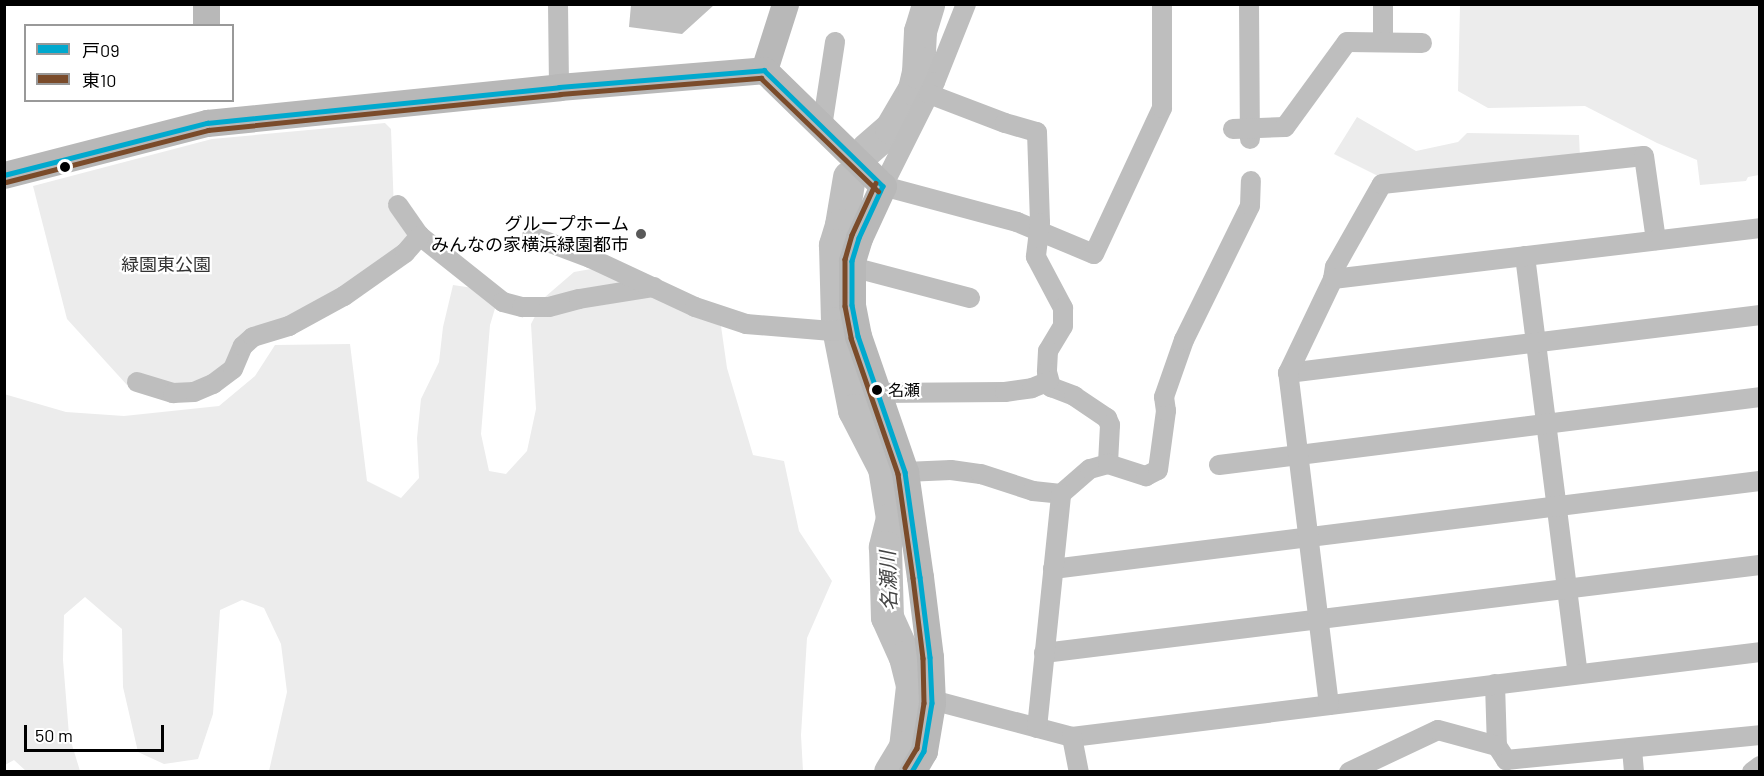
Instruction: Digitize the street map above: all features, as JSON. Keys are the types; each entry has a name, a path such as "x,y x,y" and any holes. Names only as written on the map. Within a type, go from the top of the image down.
{"street":[{"path":"206,4 206,24"},
{"path":"558,4 559,87"},
{"path":"764,70 785,4"},
{"path":"912,771 924,750 932,700 930,657 905,472 877,393 844,330 852,305 852,267 859,238 929,94 966,4"},
{"path":"4,175 207,112 764,70 883,186 1017,222 1094,254 1164,117 1162,108 1162,4"},
{"path":"1250,4 1244,132 1285,127 1347,42 1422,43"},
{"path":"1383,4 1383,42"},
{"path":"822,127 835,42"},
{"path":"929,94 1005,123 1037,132 1040,223 1036,256 1063,308 1063,326 1048,351 1049,381 1051,387 1074,396 1107,418 1110,425 1108,464"},
{"path":"1329,705 1288,373 1333,279 1335,267 1382,184 1644,156 1656,240"},
{"path":"1037,728 1061,494 1090,469 1108,464 1146,476 1162,470 1166,411 1164,397 1185,340 1250,206 1251,182"},
{"path":"398,205 420,236 503,302 522,307 549,307 654,287"},
{"path":"1333,279 1760,228"},
{"path":"137,382 173,393 194,392 213,384 233,369 243,345 253,337 289,326 344,296 405,253 420,236"},
{"path":"532,236 590,258 695,307 746,324 844,330"},
{"path":"1525,256 1578,674"},
{"path":"852,267 970,298"},
{"path":"1288,373 1760,315"},
{"path":"877,393 1005,392 1032,388 1049,381"},
{"path":"1219,465 1760,397"},
{"path":"905,472 951,470 981,474 1033,491 1061,494"},
{"path":"1053,569 1760,481"},
{"path":"1044,653 1760,565"},
{"path":"932,700 1072,737 1760,652"},
{"path":"1495,684 1497,746 1506,760 1760,735"},
{"path":"1348,771 1438,729 1497,746"},
{"path":"1072,737 1079,771"},
{"path":"1632,749 1634,771"},
{"path":"1752,771 1760,765"}],"green space":[{"path":"1460,5 1759,5 1759,175 1748,177 1746,181 1700,185 1697,160 1657,143 1585,106 1488,108 1458,91"},
{"path":"1357,117 1416,151 1458,142 1467,133 1579,135 1580,158 1382,178 1334,154"},
{"name":"緑園東公園","path":"385,123 391,129 394,211 409,235 408,243 193,389 137,382 127,385 67,319 33,186 212,139"},
{"path":"597,268 721,326 727,368 753,455 784,461 799,531 832,581 807,638 801,735 803,771 269,771 287,692 281,644 264,608 242,600 220,610 213,714 198,759 164,764 138,752 123,687 122,629 85,597 64,615 63,660 69,735 80,771 26,771 14,760 5,765 4,394 66,412 124,416 219,406 255,376 275,345 350,344 367,481 401,498 419,478 417,438 421,399 439,362 443,327 453,285 500,292 490,325 481,434 489,471 506,474 527,451 536,409 531,324 545,297 574,272"}],"shaded area":[{"path":"631,4 714,5 682,34 629,27"}],"waterway":[{"name":"名瀬川","path":"867,149 891,128 914,89 918,72 920,31 928,4"},
{"name":"名瀬川","path":"849,177 841,225 835,245 837,323 854,410 884,468 892,518 885,547 887,617 905,657 912,686 905,747 890,772"}],"transit line":[{"name":"戸09","path":"4,175 207,123 559,87 764,70 883,186"},
{"name":"東10","path":"6,182 208,130 560,94 761,78 878,191"},
{"name":"東10","path":"876,183 852,235 845,259 845,306 851,338 898,474 913,578 923,658 924,703 917,748 905,768"},
{"name":"戸09","path":"883,186 859,238 852,261 852,305 858,336 905,472 920,577 930,657 932,703 924,751 912,772"}],"place":[{"name":"グループホーム みんなの家横浜緑園都市","path":"641,234"},
{"name":"名瀬","path":"877,390"}]}
